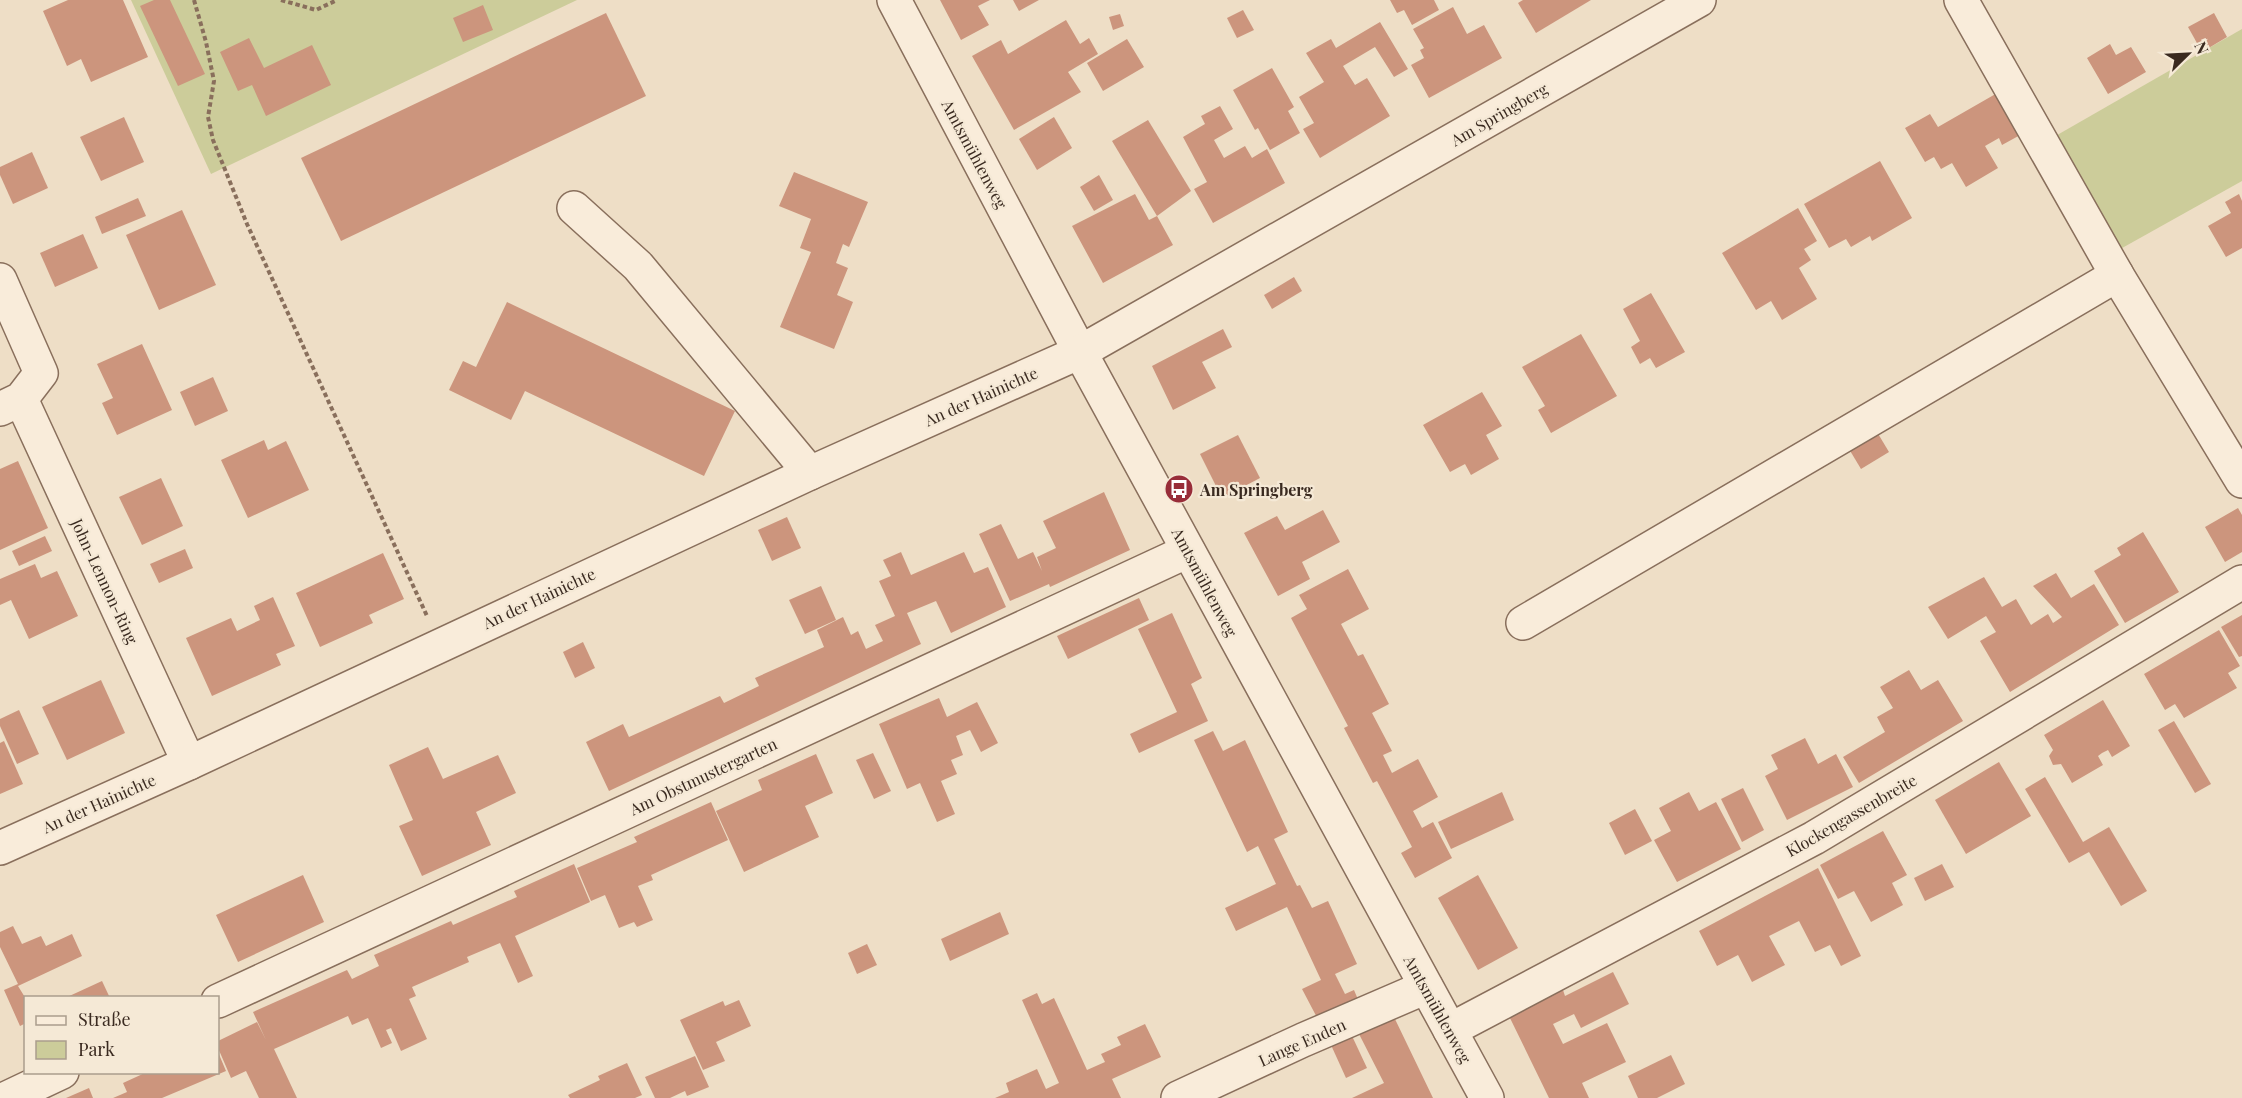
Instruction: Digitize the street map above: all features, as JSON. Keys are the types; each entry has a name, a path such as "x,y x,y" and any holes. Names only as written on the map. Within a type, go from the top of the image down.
{"street":[{"name":"Amtsmühlenweg","path":"894,0 1080,352 1487,1098"},
{"name":"Am Springberg","path":"1080,352 1699,0"},
{"path":"1961,0 2117,275 2242,481"},
{"path":"574,208 638,266 810,472"},
{"path":"1523,622 2117,275"},
{"name":"John-Lennon-Ring","path":"0,280 41,374 11,404 189,763"},
{"name":"An der Hainichte","path":"0,848 189,763 810,472 1080,352"},
{"name":"Am Obstmustergarten","path":"219,1000 1188,551"},
{"name":"Klockengassenbreite","path":"1450,1030 1814,838 2242,582"},
{"name":"Lange Enden","path":"1178,1098 1303,1040 1426,987"},
{"path":"7,1098 58,1074"}],"path":[{"path":"194,0 214,81 208,117 213,140 247,224 440,644"},
{"path":"281,0 316,10 338,0"}],"green space":[{"path":"131,0 577,0 211,174"},
{"path":"2242,29 2242,181 2115,252 2052,138"}],"building":[{"path":"68,0 123,0 148,57 91,82 81,59 67,66 43,11"},
{"path":"154,0 170,0 205,74 178,86 140,6"},
{"path":"940,0 990,0 978,6 989,25 961,40"},
{"path":"1013,0 1039,0 1019,11"},
{"path":"1390,0 1434,0 1439,10 1412,25 1404,10 1397,13"},
{"path":"1523,0 1591,0 1536,33 1518,3"},
{"path":"483,5 493,30 463,42 453,18"},
{"path":"1453,7 1467,34 1484,25 1502,58 1429,98 1411,65 1424,58 1420,50 1424,48 1413,29"},
{"path":"1243,10 1254,30 1237,38 1227,18"},
{"path":"606,13 646,96 341,241 301,158"},
{"path":"2214,13 2227,37 2202,52 2188,27"},
{"path":"1120,14 1124,26 1113,30 1109,17"},
{"path":"1066,20 1080,44 1089,38 1098,54 1068,72 1081,92 1014,130 972,56 1001,40 1008,54"},
{"path":"1380,22 1408,69 1394,77 1375,47 1343,66 1355,85 1367,78 1390,116 1320,158 1303,129 1314,123 1299,97 1324,82 1306,53 1331,39 1336,48"},
{"path":"249,38 264,68 312,45 331,85 266,116 252,85 238,91 220,52"},
{"path":"1127,39 1144,67 1103,91 1087,63"},
{"path":"2110,44 2116,55 2131,47 2146,72 2108,94 2087,58"},
{"path":"1272,68 1294,107 1288,111 1300,133 1270,150 1258,128 1255,130 1233,90"},
{"path":"1999,92 2022,134 2002,145 1999,138 1985,146 1998,168 1966,187 1952,163 1941,169 1934,157 1925,162 1905,128 1930,114 1938,127"},
{"path":"1220,106 1233,129 1214,140 1224,158 1245,146 1252,158 1267,149 1285,183 1213,223 1194,189 1207,182 1183,137 1205,124 1201,116"},
{"path":"124,117 144,162 101,181 80,137"},
{"path":"1054,117 1072,148 1037,170 1019,139"},
{"path":"1148,120 1191,191 1157,216 1112,141"},
{"path":"32,152 48,188 13,204 0,175 0,167"},
{"path":"1880,161 1912,218 1872,241 1870,236 1851,247 1846,239 1829,248 1804,204"},
{"path":"794,172 868,202 849,247 843,244 836,263 848,268 837,295 853,302 834,349 780,327 811,252 800,248 811,219 779,206"},
{"path":"1099,175 1113,200 1094,211 1080,187"},
{"path":"1135,194 1149,220 1157,216 1173,245 1103,283 1072,226"},
{"path":"2239,194 2242,201 2242,248 2226,257 2208,226 2231,213 2225,202"},
{"path":"138,198 146,216 102,234 95,217"},
{"path":"1798,208 1817,241 1804,249 1811,260 1799,268 1817,299 1782,320 1771,301 1756,310 1722,253"},
{"path":"182,210 216,285 159,310 126,235"},
{"path":"83,234 98,268 55,287 40,253"},
{"path":"1294,277 1302,291 1272,309 1264,295"},
{"path":"1651,293 1685,352 1656,368 1650,358 1640,364 1631,347 1640,341 1623,309"},
{"path":"507,302 735,411 704,476 525,391 511,420 449,390 463,361 476,367"},
{"path":"1223,329 1232,347 1202,362 1216,388 1173,410 1152,366"},
{"path":"1581,334 1617,396 1551,433 1538,410 1545,406 1522,367"},
{"path":"142,344 172,410 117,435 102,403 113,398 97,364"},
{"path":"213,377 228,411 195,426 180,392"},
{"path":"1482,392 1502,426 1486,435 1499,459 1471,475 1465,464 1450,472 1423,425"},
{"path":"1877,432 1889,452 1861,469 1849,449"},
{"path":"1238,435 1260,478 1222,498 1200,454"},
{"path":"264,440 268,450 286,441 309,490 248,518 221,460"},
{"path":"18,461 48,528 0,550 0,469"},
{"path":"161,478 183,526 142,545 119,497"},
{"path":"1104,492 1130,550 1050,587 1049,584 1010,601 979,534 1001,524 1018,559 1033,552 1042,571 1037,557 1056,548 1043,521"},
{"path":"2238,508 2242,515 2242,552 2225,562 2205,527"},
{"path":"1323,510 1340,542 1302,562 1310,579 1278,596 1244,533 1277,516 1285,530"},
{"path":"787,517 801,548 772,561 758,530"},
{"path":"2143,532 2179,592 2125,623 2094,571 2121,555 2117,548"},
{"path":"45,536 52,551 19,566 12,551"},
{"path":"185,549 193,568 159,583 150,564"},
{"path":"901,552 911,575 964,552 974,573 988,567 1006,607 951,633 936,601 907,613 921,644 609,791 586,742 623,724 629,737 720,696 724,703 759,686 755,678 824,647 817,630 843,617 851,635 858,631 866,649 883,641 875,625 895,616 879,581 891,576 883,560"},
{"path":"383,553 404,599 369,615 373,623 320,647 296,593"},
{"path":"35,564 41,578 57,571 78,616 29,639 11,600 0,605 0,579"},
{"path":"1348,569 1369,609 1341,624 1358,656 1363,654 1389,704 1372,713 1392,751 1383,755 1392,773 1418,759 1438,797 1413,811 1422,828 1433,822 1452,858 1415,878 1401,853 1412,847 1377,781 1373,783 1344,728 1348,726 1291,618 1307,609 1299,595"},
{"path":"2056,573 2071,598 2094,584 2119,625 2010,692 1980,641 1996,632 1986,616 1948,639 1928,607 1984,577 2002,607 2016,599 2031,625 2048,614 2053,623 2062,617 2033,586"},
{"path":"821,586 836,620 805,634 789,600"},
{"path":"273,597 295,646 276,654 281,665 212,696 186,638 231,618 237,631 260,620 254,606"},
{"path":"1139,598 1149,620 1068,659 1057,636"},
{"path":"1172,613 1202,678 1191,684 1208,721 1139,753 1130,734 1177,712 1138,629"},
{"path":"2242,615 2242,656 2239,657 2221,627"},
{"path":"2219,630 2240,666 2228,673 2237,688 2184,718 2175,704 2165,710 2144,674"},
{"path":"583,642 595,668 575,678 563,652"},
{"path":"1909,670 1921,690 1938,680 1963,721 1859,783 1843,757 1885,732 1877,717 1893,708 1880,687"},
{"path":"101,680 125,733 67,760 42,707"},
{"path":"939,698 947,717 977,702 998,743 981,752 970,730 956,736 963,755 951,760 957,774 941,781 955,814 937,822 920,783 907,789 879,724"},
{"path":"2103,700 2130,746 2112,757 2108,750 2102,753 2098,756 2103,765 2072,783 2061,764 2053,765 2049,756 2053,750 2044,735"},
{"path":"19,710 39,754 17,764 0,726 0,719"},
{"path":"2174,721 2211,784 2195,793 2158,730"},
{"path":"1213,731 1223,751 1245,740 1288,832 1274,839 1297,886 1300,885 1312,908 1328,901 1357,964 1335,974 1345,994 1354,990 1362,1009 1322,1027 1302,989 1321,980 1287,907 1236,931 1225,908 1276,884 1258,846 1247,852 1194,740"},
{"path":"1805,738 1818,764 1836,754 1853,787 1787,820 1765,776 1778,769 1771,755"},
{"path":"4,741 23,784 0,794 0,743"},
{"path":"428,747 443,779 498,755 516,793 476,812 491,845 422,876 399,826 413,820 389,765"},
{"path":"873,753 891,791 874,799 856,760"},
{"path":"816,754 833,793 805,806 819,837 744,872 716,811 762,790 758,780"},
{"path":"1999,762 2031,816 1966,854 1935,800"},
{"path":"2045,777 2083,842 2109,827 2147,891 2121,906 2089,852 2069,863 2025,789"},
{"path":"1743,788 1764,830 1742,842 1721,799"},
{"path":"1502,792 1514,820 1451,849 1438,822"},
{"path":"1689,792 1699,811 1716,802 1741,849 1677,882 1654,840 1671,831 1659,808"},
{"path":"711,802 728,840 651,875 653,880 638,886 653,920 637,927 634,922 619,928 605,895 591,901 577,868 637,842 634,837"},
{"path":"1635,809 1652,841 1625,855 1609,823"},
{"path":"1883,831 1907,875 1892,883 1903,905 1871,922 1854,891 1838,899 1820,865"},
{"path":"574,864 590,902 515,936 533,976 518,983 500,943 467,957 469,962 412,987 416,996 409,999 427,1039 401,1051 391,1028 386,1030 392,1043 381,1048 368,1018 352,1025 348,1016 274,1049 297,1098 259,1098 246,1071 231,1078 219,1050 219,1041 257,1022 266,1040 253,1012 347,970 352,979 379,966 374,955 451,921 453,925 517,897 514,891"},
{"path":"1942,864 1954,887 1925,901 1914,878"},
{"path":"1818,868 1861,956 1841,966 1830,945 1815,952 1799,921 1769,936 1785,965 1752,982 1738,955 1717,966 1699,931"},
{"path":"303,875 324,922 238,962 216,915"},
{"path":"1478,875 1518,948 1478,970 1438,898"},
{"path":"1000,912 1009,934 950,961 941,939"},
{"path":"13,926 22,944 41,936 46,946 72,934 82,956 18,986 24,996 24,1024 20,1026 4,990 18,984 0,947 0,932"},
{"path":"867,944 877,965 857,974 848,953"},
{"path":"1613,972 1629,1004 1581,1028 1574,1014 1553,1024 1563,1044 1607,1023 1626,1062 1582,1083 1589,1098 1549,1098 1509,1016 1563,990 1565,996"},
{"path":"102,981 109,996 69,996"},
{"path":"1037,993 1042,1004 1054,998 1087,1070 1105,1062 1101,1054 1121,1045 1117,1037 1145,1024 1161,1057 1112,1079 1121,1098 995,1098 1009,1092 1006,1083 1037,1069 1046,1089 1059,1083 1022,1000"},
{"path":"739,1000 751,1026 716,1042 725,1061 703,1070 680,1020 723,1001 725,1006"},
{"path":"1394,1017 1433,1098 1352,1098 1384,1083 1359,1034"},
{"path":"1352,1036 1367,1068 1346,1078 1331,1045"},
{"path":"219,1054 226,1071 219,1074"},
{"path":"1671,1055 1685,1084 1657,1098 1638,1098 1628,1076"},
{"path":"695,1056 709,1087 687,1096 685,1091 670,1098 655,1098 645,1077"},
{"path":"627,1063 642,1095 635,1098 570,1098 568,1095 600,1080 598,1076"},
{"path":"143,1074 219,1074 162,1098 113,1098 127,1092 123,1083"},
{"path":"89,1088 93,1098 66,1098"}],"place":[{"name":"Am Springberg","path":"1179,489"}]}
